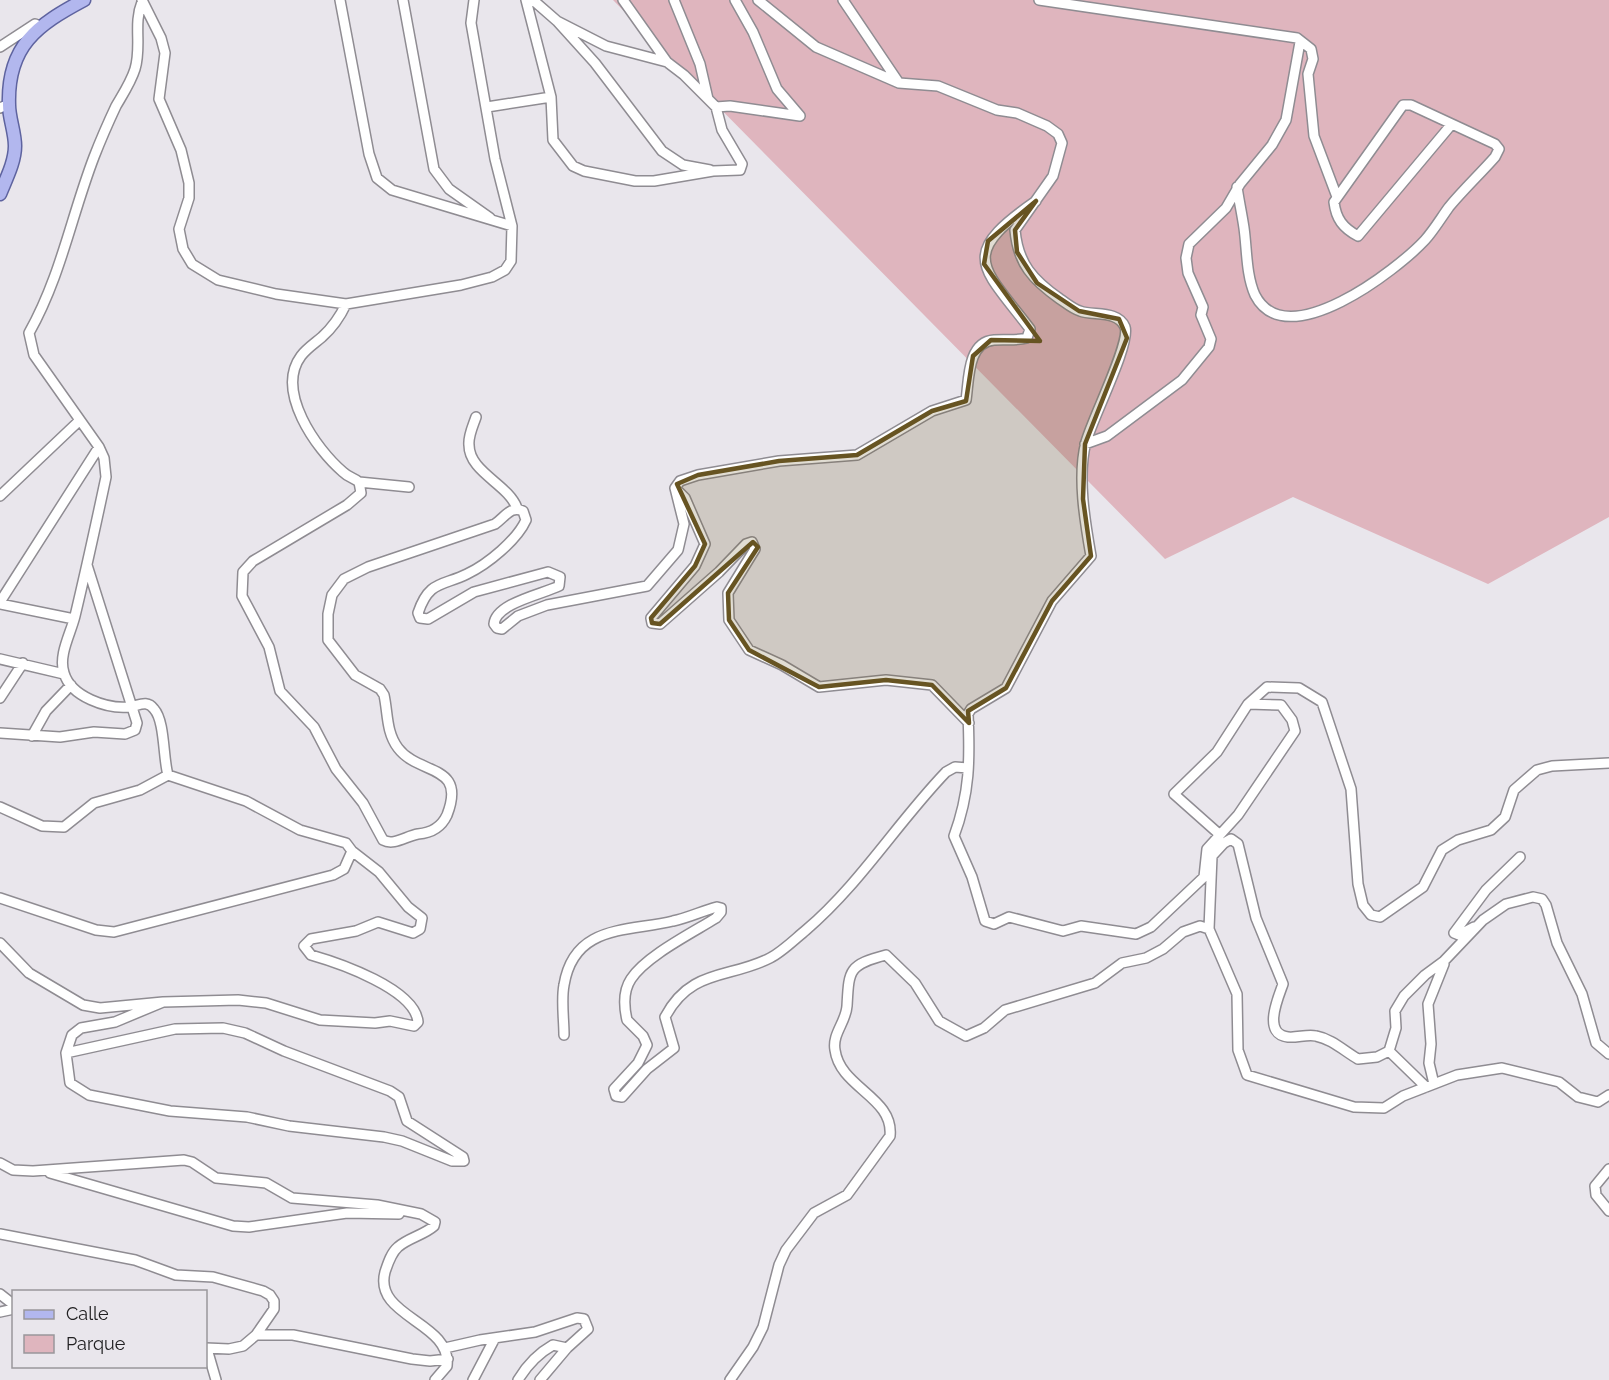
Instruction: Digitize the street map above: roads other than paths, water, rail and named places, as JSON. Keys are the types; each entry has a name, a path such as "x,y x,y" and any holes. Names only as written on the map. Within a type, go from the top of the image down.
{"main road":[{"path":"0,194 14,158 15,145 2,106 14,60 40,26 84,0"}],"street":[{"path":"340,0 369,154 377,178 392,190 512,226"},
{"path":"403,0 434,169 449,189 495,221"},
{"path":"142,1 161,38 165,53 159,99 181,150 189,183 189,198 179,230 183,249 192,264 218,280 276,294 346,304 461,285 492,277 505,270 511,261 512,226 495,159 471,23 474,0"},
{"path":"526,0 551,97 553,140 573,166 584,171 635,181 654,181 713,171"},
{"path":"533,0 557,21 595,63 662,151 683,165 713,171 735,172 740,170 742,164 722,130 716,107 684,75 667,62 623,0"},
{"path":"674,0 700,64 708,99"},
{"path":"716,107 730,106 800,116 777,89 758,41 735,0"},
{"path":"758,0 816,47 899,83 938,86 997,110 1017,113 1047,126 1058,134 1062,143 1053,176 1015,230 1017,252 1037,283 1079,311 1105,314 1119,319 1125,326 1127,338 1124,348 1102,396 1085,444 1083,499 1090,556 1052,601 1006,688 971,709 966,803 954,836 972,877 985,921 989,924 1009,917 1063,930 1082,926 1136,934 1150,927 1208,877 1212,856 1231,839 1238,844 1256,918 1283,984 1272,1011 1277,1030 1285,1037 1315,1035 1333,1042 1358,1059 1377,1057 1389,1051 1396,1028 1395,1011 1404,996 1425,975 1444,961 1483,921"},
{"path":"843,0 899,83"},
{"path":"1039,0 1150,18 1286,35 1300,42 1311,50 1313,59 1308,74 1314,136 1337,197"},
{"path":"142,1 136,15 139,49 135,71 106,127 73,219 60,268 46,303 29,333 34,355 99,447 104,458 106,477 74,619 62,658 64,674 71,685 95,702 130,707 138,703 154,708 159,719 168,775"},
{"path":"557,21 606,46 667,62"},
{"path":"0,47 35,24 40,26"},
{"path":"1085,444 1107,436 1182,380 1209,347 1211,339 1202,322 1203,307 1188,273 1186,258 1189,244 1226,208 1237,187 1272,145 1286,120 1300,42"},
{"path":"487,107 551,97"},
{"path":"1237,187 1251,280 1256,296 1266,309 1281,315 1298,317 1318,312 1341,303 1395,266 1424,241 1450,206 1496,157 1499,149 1495,144 1411,105 1403,105 1334,201 1335,212 1344,228 1358,236 1450,125"},
{"path":"359,482 361,493 357,499 253,561 243,572 242,596 269,647 280,691 314,727 336,769 363,803 379,835 387,842 425,834 438,828 448,811 453,792 444,775 400,751 392,740 384,695 355,675 328,640 328,614 332,595 344,579 368,567 495,524 510,510 517,508 524,511 526,520 521,531 480,566 466,575 443,581 432,590 421,605 418,613 420,618 428,619 474,592 549,572 560,577 559,586 517,602 498,615 494,624 497,628 502,629 518,616 547,605 647,586 678,550 684,524 675,488 680,481 698,475 779,460 857,455 932,411 966,400 973,356 981,346 991,340 1017,340 1028,338 1030,334 1030,329 994,284 984,264 988,241 1005,222 1036,201"},
{"path":"346,304 339,319 302,354 295,366 293,387 298,414 326,454 346,475 359,482 409,487"},
{"path":"476,417 469,440 471,455 488,476 510,493 517,508"},
{"path":"0,496 79,421"},
{"path":"74,619 0,603 99,447"},
{"path":"675,488 685,498 705,544 695,566 651,618 652,623 660,624 746,544 752,542 755,549 728,593 729,620 749,650 782,665 819,687 886,680 932,685 969,723"},
{"path":"0,733 60,737 94,732 125,734 135,730 137,723 130,707 114,647 87,564"},
{"path":"0,659 64,674"},
{"path":"0,698 22,663"},
{"path":"32,736 46,711 71,685"},
{"path":"1219,834 1174,794 1217,752 1248,704 1268,687 1299,688 1322,702 1351,789 1358,884 1364,905 1371,915 1380,917 1423,887 1442,850 1458,840 1491,830 1505,817 1514,790 1537,770 1552,766 1609,763"},
{"path":"1248,704 1281,705 1292,720 1295,731 1238,814 1208,849 1209,929 1237,993 1238,1050 1247,1075 1354,1107 1384,1108 1458,1075 1502,1068 1559,1082 1578,1097 1598,1102 1609,1095"},
{"path":"564,1035 564,985 572,963 586,943 618,929 673,921 717,907 721,908 716,918 651,960 631,979 625,995 627,1020 644,1036 646,1045 638,1063 614,1089 616,1096 622,1097 647,1069 674,1048 665,1017 689,988 709,977 769,958 800,935 835,905 946,772 955,767 968,768"},
{"path":"0,807 42,826 64,827 94,803 140,790 168,775 246,801 300,830 346,843 352,851 379,872 408,907 422,918 420,929 413,933 378,922 356,931 311,939 304,946 312,955 387,985 413,1010 418,1022 414,1026 390,1021 375,1023 320,1020 266,1003 238,1000 163,1002 99,1008 83,1005 29,973 0,943"},
{"path":"0,898 96,930 114,932 333,875 344,869 352,851"},
{"path":"1520,857 1486,890 1454,933 1459,935 1506,904 1533,897 1542,899 1546,905 1557,943 1582,994 1596,1043 1609,1054"},
{"path":"730,1380 753,1347 763,1327 779,1264 786,1250 814,1213 847,1195 890,1136 891,1125 887,1114 854,1084 835,1052 838,1029 846,1010 847,982 857,966 886,955 915,983 939,1021 966,1036 984,1028 1005,1010 1095,983 1122,963 1146,958 1163,950 1183,932 1200,926 1209,929"},
{"path":"1430,1086 1431,1044 1428,1004 1444,961"},
{"path":"66,1053 175,1029 223,1028 245,1033 284,1051 390,1091 399,1097 407,1121 463,1157 464,1161 452,1161 384,1137 289,1126 247,1117 170,1111 131,1101 97,1097 70,1083 66,1053 72,1035 81,1028 115,1022 163,1002"},
{"path":"1389,1051 1430,1086"},
{"path":"33,1171 184,1160 192,1162 216,1178 266,1183 292,1198 377,1205 421,1214 432,1219 434,1226 397,1248 387,1267 385,1288 399,1309 433,1334 445,1348 448,1359 443,1374 435,1380"},
{"path":"0,1163 13,1170 66,1176 99,1189 233,1226 249,1227 347,1213 421,1214"},
{"path":"1609,1169 1600,1176 1595,1186 1596,1195 1609,1211"},
{"path":"0,1234 135,1260 176,1275 213,1277 263,1291 274,1301 274,1309 256,1335 243,1346 229,1350 207,1349"},
{"path":"0,1294 12,1305"},
{"path":"445,1348 535,1332 577,1318 584,1319 588,1329 567,1348 540,1380"},
{"path":"256,1335 293,1335 412,1359 430,1361 448,1359"},
{"path":"473,1380 495,1338"},
{"path":"518,1380 529,1362 545,1349 553,1345 567,1348"},
{"path":"207,1352 216,1380"}]}
